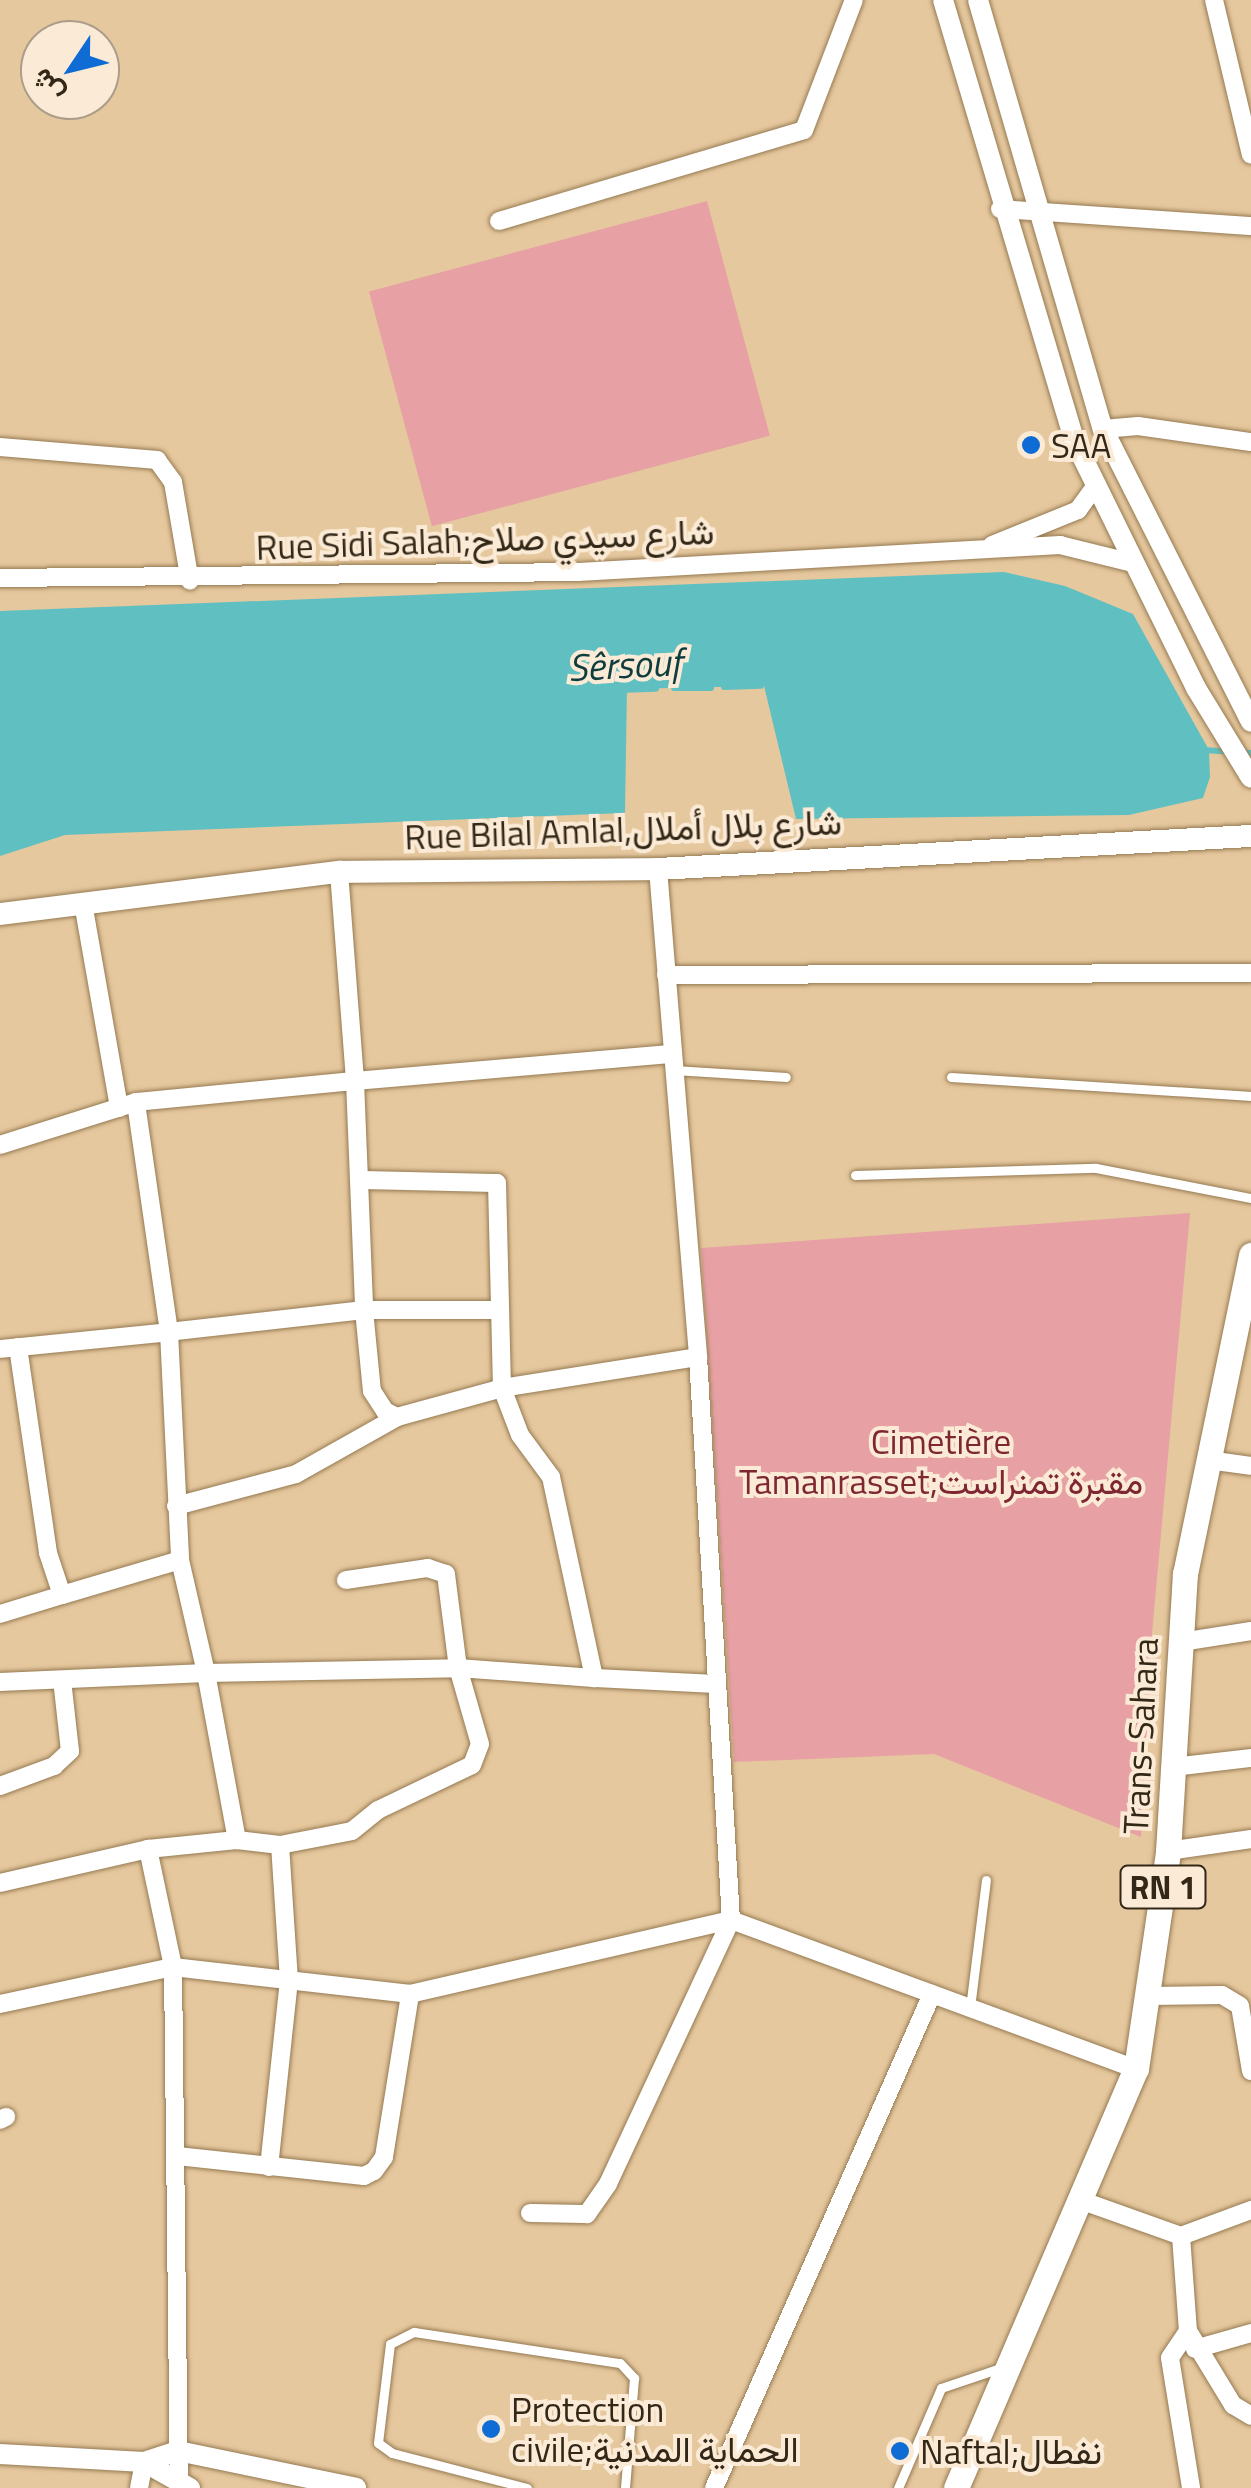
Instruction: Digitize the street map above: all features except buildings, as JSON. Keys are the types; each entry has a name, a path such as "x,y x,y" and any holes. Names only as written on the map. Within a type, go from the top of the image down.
{"main road":[{"name":"Rue Bilal Amlal,شارع بلال أملال","path":"0,914 339,872 658,869 1251,836"},
{"name":"Trans-Sahara","path":"956,2488 1136,2069 1168,1850 1185,1574 1251,1255"}],"street":[{"path":"499,221 804,130 854,0"},
{"path":"943,0 1000,209 1062,409 1133,564 1204,703 1251,778"},
{"path":"978,0 1104,429 1251,722"},
{"path":"1214,0 1251,155"},
{"path":"1000,209 1251,226"},
{"path":"1104,429 1138,426 1251,442"},
{"path":"0,447 157,460 173,482 190,581"},
{"name":"Rue Sidi Salah;شارع سيدي صلاح","path":"972,552 1078,510 1096,485"},
{"name":"Rue Sidi Salah;شارع سيدي صلاح","path":"0,578 190,581 578,572 1060,545 1133,564"},
{"path":"530,2213 587,2214 608,2184 731,1920 698,1357 658,869"},
{"path":"339,872 372,1391 397,1417"},
{"path":"83,904 128,1105 168,1332 180,1560 237,1840"},
{"path":"666,974 1251,974"},
{"path":"0,1146 128,1105 354,1081 674,1062"},
{"path":"361,1180 498,1183 502,1388 520,1435 551,1477 594,1678"},
{"path":"62,1595 48,1553 9,1348 364,1310 500,1310"},
{"path":"176,1506 296,1474 397,1417 502,1388 698,1357"},
{"path":"1208,1460 1251,1466"},
{"path":"0,1614 180,1560"},
{"path":"0,1884 148,1849 237,1840 280,1845 352,1831 378,1810 472,1765 480,1744 458,1668 451,1590 440,1569 346,1580"},
{"path":"1181,1642 1251,1631"},
{"path":"0,1682 458,1668 717,1684"},
{"path":"0,1786 54,1766 70,1751 62,1680"},
{"path":"1173,1767 1251,1758"},
{"path":"1168,1850 1251,1839"},
{"path":"269,2167 289,1980 280,1845"},
{"path":"148,1849 172,1967 178,2451 185,2487"},
{"path":"0,2004 172,1967 410,1994 731,1920 1136,2069"},
{"path":"177,2156 364,2176 374,2171 384,2158 410,1994"},
{"path":"714,2488 932,1994"},
{"path":"1148,1996 1222,1995 1245,2005 1251,2072"},
{"path":"1080,2200 1181,2236 1251,2210"},
{"path":"1181,2236 1191,2340 1233,2405 1251,2416"},
{"path":"1191,2488 1170,2358 1191,2340 1251,2333"},
{"path":"0,2454 144,2462 178,2451 356,2488"},
{"path":"144,2462 185,2487"},
{"path":"139,2488 144,2462"}],"lane":[{"path":"674,1062 786,1077"},
{"path":"951,1076 1251,1096"},
{"path":"855,1175 1096,1168 1251,1198"},
{"path":"970,2008 986,1880"},
{"path":"528,2488 392,2453 378,2443 390,2344 414,2332 620,2363 634,2378 625,2488"},
{"path":"898,2488 940,2388 1010,2364"}],"green space":[{"path":"707,201 770,436 432,526 369,292"},
{"name":"Cimetière Tamanrasset;مقبرة تمنراست","path":"1190,1213 1152,1634 1141,1837 934,1754 734,1762 701,1248"}],"water":[{"path":"1004,572 1065,586 1133,614 1209,750 1210,777 1203,798 1129,815 796,819 764,686 627,689 625,813 65,835 0,856 0,611"}],"waterway":[{"name":"Sêrsouf","path":"724,687 761,686"},
{"name":"Sêrsouf","path":"674,688 711,688"},
{"name":"Sêrsouf","path":"619,690 656,689"},
{"name":"Sêrsouf","path":"1204,750 1251,753"}],"place":[{"name":"SAA","path":"1031,445"},
{"name":"Protection civile;الحماية المدنية","path":"491,2429"},
{"name":"Naftal;نفطال","path":"900,2451"}]}
